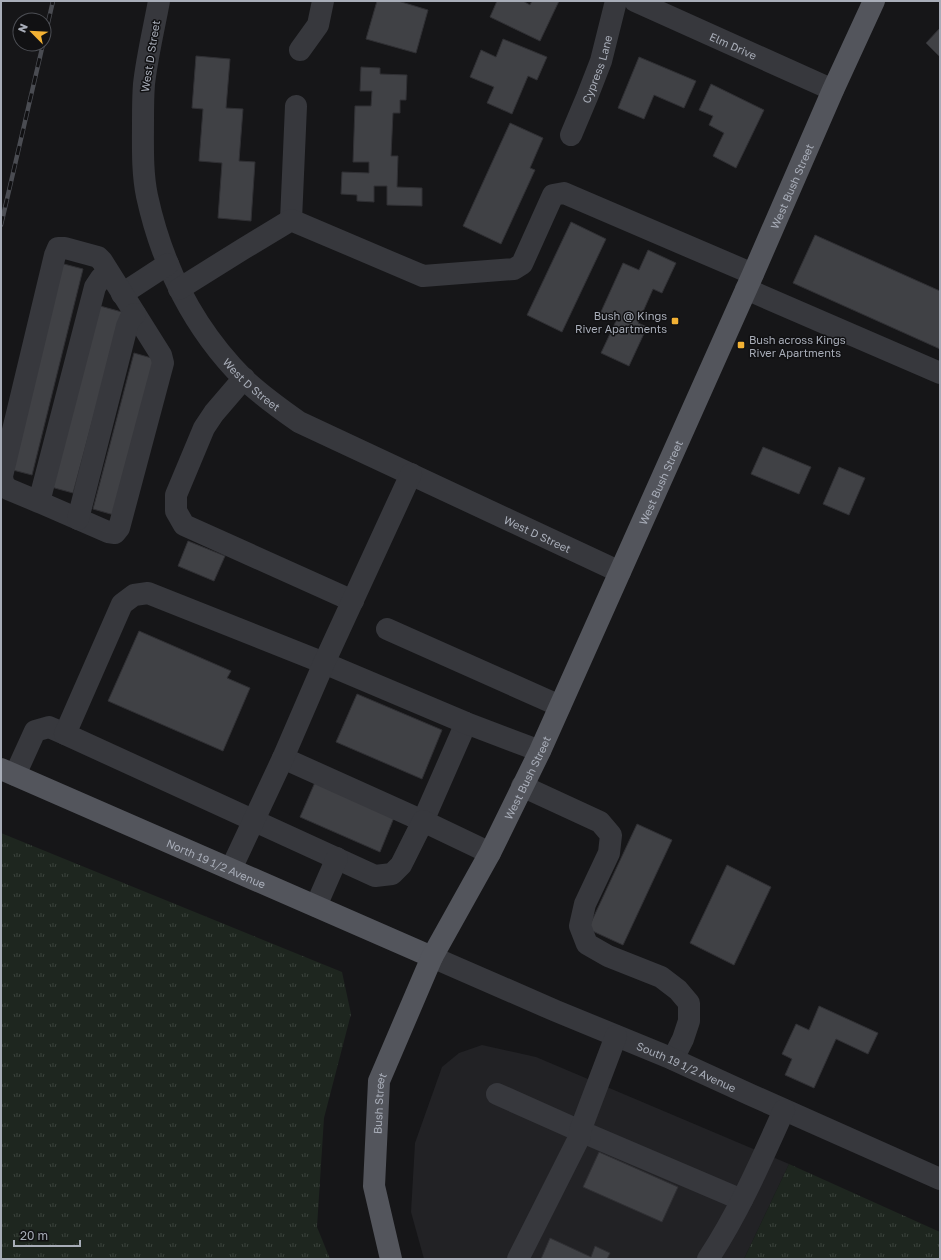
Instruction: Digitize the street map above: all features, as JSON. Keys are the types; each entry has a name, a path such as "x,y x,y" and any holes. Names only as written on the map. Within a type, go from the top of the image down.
{"main road":[{"name":"West Bush Street","path":"432,957 490,853 540,751 750,281 833,90 874,1"},
{"name":"North 19 1/2 Avenue","path":"8,772 432,957"},
{"name":"Bush Street","path":"391,1259 374,1186 379,1081 432,957"}],"street":[{"name":"West D Street","path":"160,1 144,85 142,156 147,196 160,243 179,289 194,317 218,350 244,378 268,400 299,422 620,572"},
{"path":"300,50 318,25 323,1"},
{"name":"Cypress Lane","path":"571,135 601,60 616,1"},
{"name":"Elm Drive","path":"635,1 833,90"},
{"path":"291,220 296,106"},
{"path":"291,220 423,276 514,270 522,264 553,195 564,193 940,373"},
{"path":"179,289 243,248 291,220"},
{"path":"58,248 65,248 92,254 98,257 122,294 161,355 163,363 119,528 115,533 108,532 8,489 3,484 2,476 55,255 58,248"},
{"path":"122,294 168,264"},
{"path":"39,502 95,287 101,278 109,273"},
{"path":"78,519 127,326 130,319 135,314"},
{"path":"244,378 214,413 204,428 176,495 176,511 184,525 353,601"},
{"path":"231,869 283,758 324,663 411,474"},
{"path":"65,734 122,604 134,595 148,593 324,663 466,723 540,751"},
{"path":"387,629 560,706"},
{"path":"8,772 35,730 49,727 375,876 392,874 401,865 424,821 466,723"},
{"path":"283,758 424,821 490,853"},
{"path":"522,786 600,822 611,835 609,853 585,904 580,926 587,944 608,956 661,977 678,990 689,1003 689,1021 683,1039 673,1059"},
{"path":"316,906 337,858"},
{"name":"South 19 1/2 Avenue","path":"432,957 556,1011 673,1059 940,1179"},
{"path":"518,1259 580,1136 580,1131 616,1036"},
{"path":"497,1094 742,1200"},
{"path":"708,1259 724,1235 742,1200 784,1110"}],"shaded area":[{"path":"482,1045 536,1057 789,1164 744,1259 424,1259 411,1212 415,1143 442,1067 459,1053"}],"green space":[{"path":"1,833 342,972 351,1014 324,1118 317,1227 330,1259 1,1259"},
{"path":"789,1164 940,1232 940,1259 744,1259"}],"building":[{"path":"377,1 398,1 428,10 416,53 366,39"},
{"path":"497,1 523,1 530,5 532,1 559,1 540,41 490,17"},
{"path":"940,28 940,57 926,43"},
{"path":"503,39 547,57 537,80 528,76 512,114 487,103 494,87 470,77 481,50 496,57"},
{"path":"196,56 230,59 226,108 243,109 239,161 255,162 251,221 218,218 222,163 199,161 203,109 192,108"},
{"path":"639,57 696,81 684,108 654,95 644,119 618,108"},
{"path":"361,67 380,68 380,74 407,75 406,100 400,100 400,113 393,113 391,156 398,156 397,187 422,188 422,206 387,205 387,186 374,186 374,202 357,201 357,195 341,194 342,172 369,173 369,162 353,162 355,106 371,106 372,91 360,91"},
{"path":"711,84 764,110 736,168 713,156 724,133 709,125 713,116 699,110"},
{"path":"510,123 543,138 530,168 535,170 501,244 463,226"},
{"path":"571,222 606,239 562,332 527,315"},
{"path":"815,235 940,291 940,349 793,283"},
{"path":"648,250 676,263 662,293 653,289 638,323 647,327 629,366 601,353 616,321 600,314 623,263 639,270"},
{"path":"60,263 83,269 32,475 9,469"},
{"path":"100,306 122,312 73,493 51,487"},
{"path":"134,353 155,359 114,515 93,509"},
{"path":"763,447 811,467 799,494 751,474"},
{"path":"839,467 865,478 849,515 823,504"},
{"path":"188,541 225,556 214,581 178,566"},
{"path":"139,631 231,671 227,678 250,688 223,751 108,701"},
{"path":"357,694 442,730 422,779 336,742"},
{"path":"316,780 395,815 380,852 300,817"},
{"path":"637,824 672,840 623,945 588,929"},
{"path":"727,865 771,887 734,965 690,943"},
{"path":"819,1006 878,1033 868,1054 836,1039 814,1088 785,1075 792,1059 782,1054 796,1024 809,1030"},
{"path":"599,1152 678,1187 662,1222 583,1187"},
{"path":"550,1238 591,1257 595,1246 610,1253 607,1259 541,1259"}],"railway":[{"path":"50,12 53,1"},
{"path":"1,225 41,52"}],"place":[{"name":"Bush @ Kings River Apartments","path":"675,321"},
{"name":"Bush across Kings River Apartments","path":"741,345"}]}
